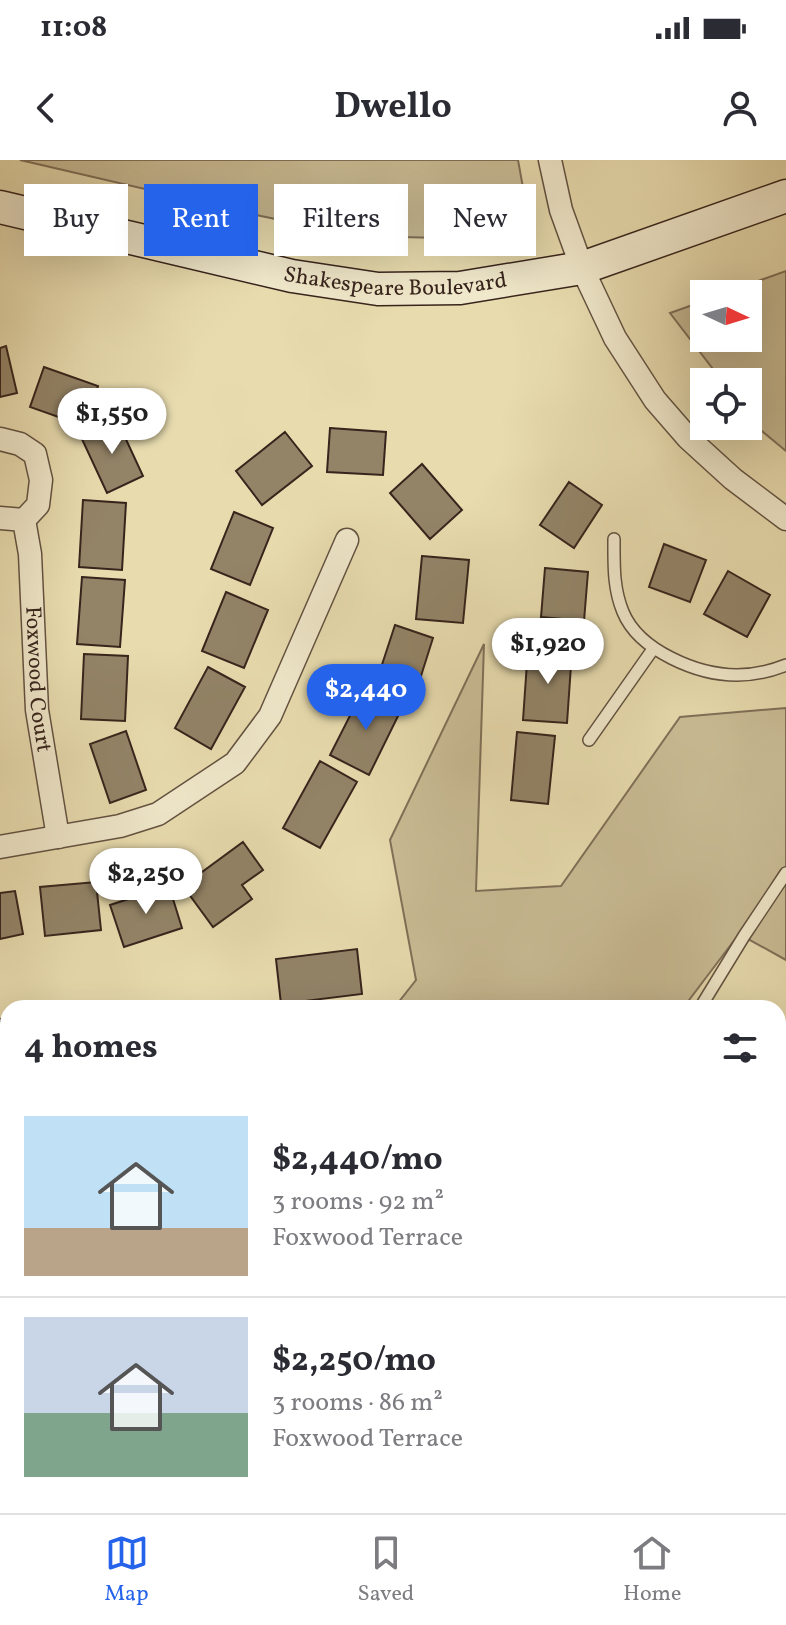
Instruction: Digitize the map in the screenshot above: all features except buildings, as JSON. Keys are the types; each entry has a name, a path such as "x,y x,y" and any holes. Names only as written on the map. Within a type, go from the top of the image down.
{"street":[{"path":"550,160 561,210 582,268 615,338 655,400 688,438 722,469 786,519"},
{"name":"Shakespeare Boulevard","path":"0,207 292,276 378,289 460,288 582,268 786,196"},
{"path":"0,439 20,444 35,454 41,480 38,505 24,520 0,518"},
{"name":"Foxwood Court","path":"24,520 30,554 37,710 58,837"},
{"path":"0,847 120,826 158,814 235,763 270,716 347,540"}],"lane":[{"path":"614,539 614,584 624,615 653,649 715,673 739,675 775,670 786,665"},
{"path":"589,740 653,649"},
{"path":"705,1000 786,873"}],"shaded area":[{"path":"20,160 518,160 522,184 424,184 424,238 408,237 408,184 274,184 274,219 258,215 258,184 144,184 144,189"},
{"path":"786,271 786,451 762,431 762,368 712,368 700,352 762,352 761,280"},
{"path":"690,306 690,339 670,313"},
{"path":"484,644 476,891 561,886 680,717 786,708 786,960 739,934 689,1000 400,1000 416,980 390,840"}]}
